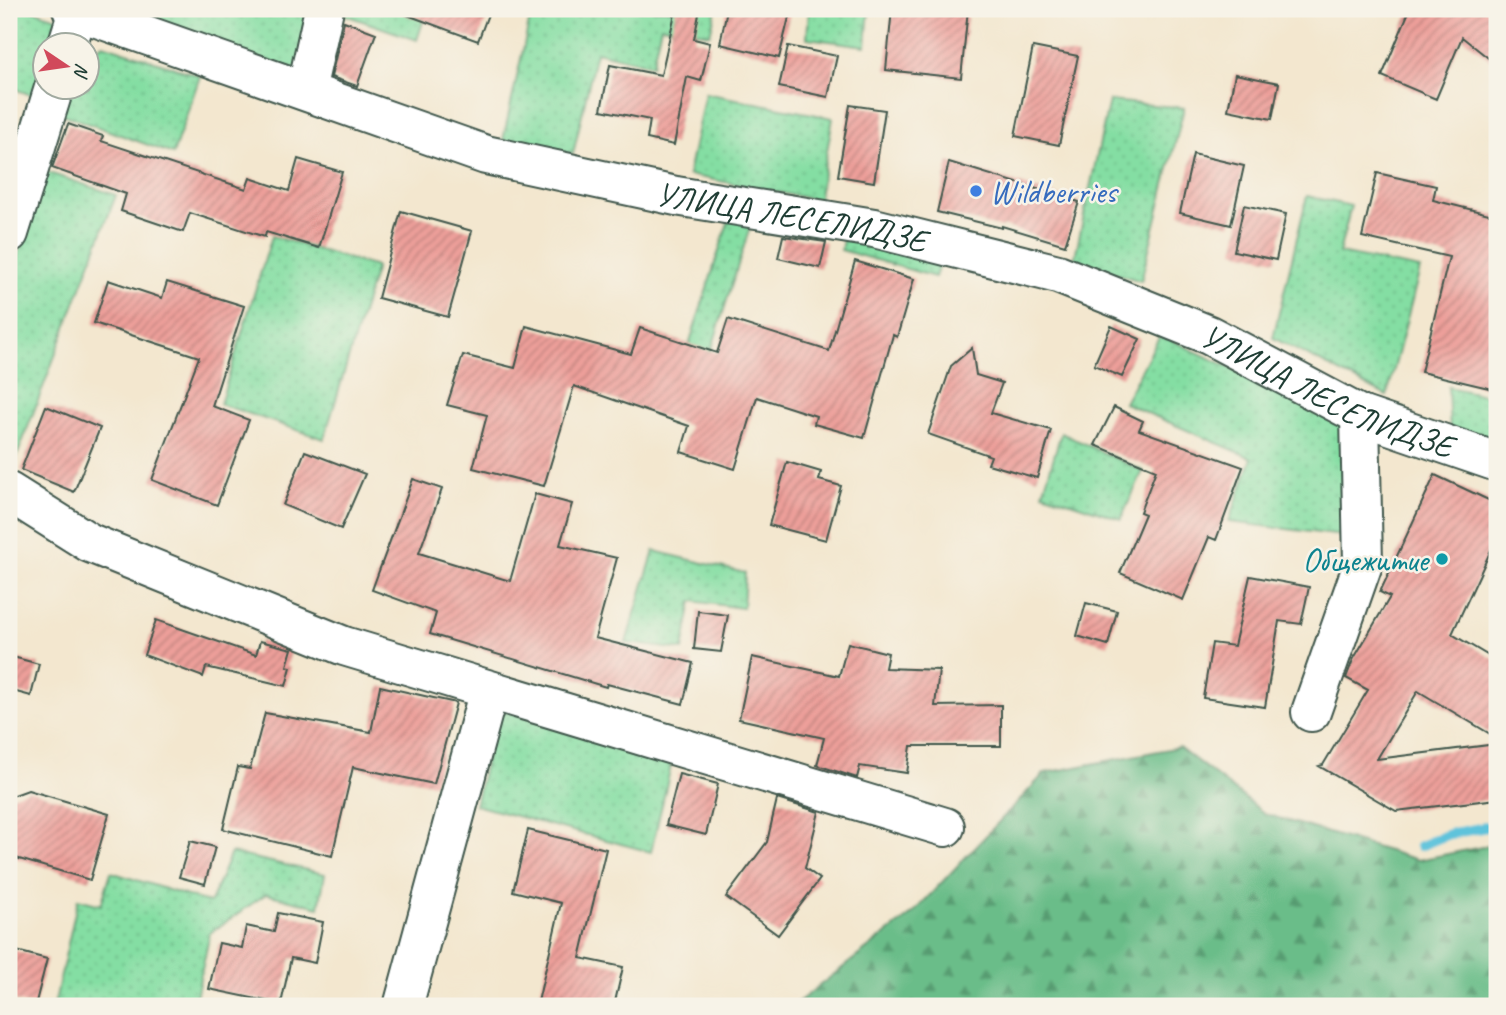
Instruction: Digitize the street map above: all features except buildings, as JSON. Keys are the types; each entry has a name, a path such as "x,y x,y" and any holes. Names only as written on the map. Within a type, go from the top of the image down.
{"street":[{"path":"306,92 324,9"},
{"name":"УЛИЦА ЛЕСЕЛИДЗЕ","path":"72,22 306,92 486,155 676,197 874,228 1058,274 1209,335 1360,415 1497,463"},
{"path":"9,233 50,102"},
{"path":"1311,712 1363,564 1360,415"},
{"path":"9,492 103,548 344,646 946,827"},
{"path":"404,1003 489,690"}],"green space":[{"path":"9,9 30,9 57,18 53,32 32,32 32,95 9,87"},
{"path":"123,9 314,9 297,77"},
{"path":"328,9 427,9 417,40"},
{"path":"532,9 716,9 710,34 661,26 652,65 596,52 573,154 503,140"},
{"path":"809,9 869,9 866,46 807,38"},
{"path":"102,45 200,76 173,154 59,113 63,102 102,102"},
{"path":"705,93 833,118 818,200 688,175"},
{"path":"1109,101 1184,108 1141,281 1074,261"},
{"path":"43,171 116,195 9,477 9,287"},
{"path":"1307,196 1351,206 1339,253 1420,269 1387,396 1273,338"},
{"path":"732,210 754,214 693,408 671,402"},
{"path":"845,229 943,253 935,277 841,250"},
{"path":"272,236 376,267 324,439 220,404"},
{"path":"1160,335 1343,420 1353,537 1229,522 1252,458 1124,403"},
{"path":"1448,387 1497,398 1497,447 1450,432"},
{"path":"1061,433 1143,471 1121,519 1043,493"},
{"path":"654,551 745,573 743,608 692,601 683,650 626,643"},
{"path":"498,709 673,757 651,852 475,805"},
{"path":"1179,747 1265,814 1418,860 1497,844 1497,1006 793,1006 912,914 1045,773"},
{"path":"231,853 325,874 319,907 266,894 210,933 194,1006 54,1006 78,899 101,905 111,872 210,903"}],"waterway":[{"path":"1420,846 1449,834 1497,825"}],"place":[{"name":"Wildberries","path":"976,191"},
{"name":"Общежитие","path":"1442,559"}]}
